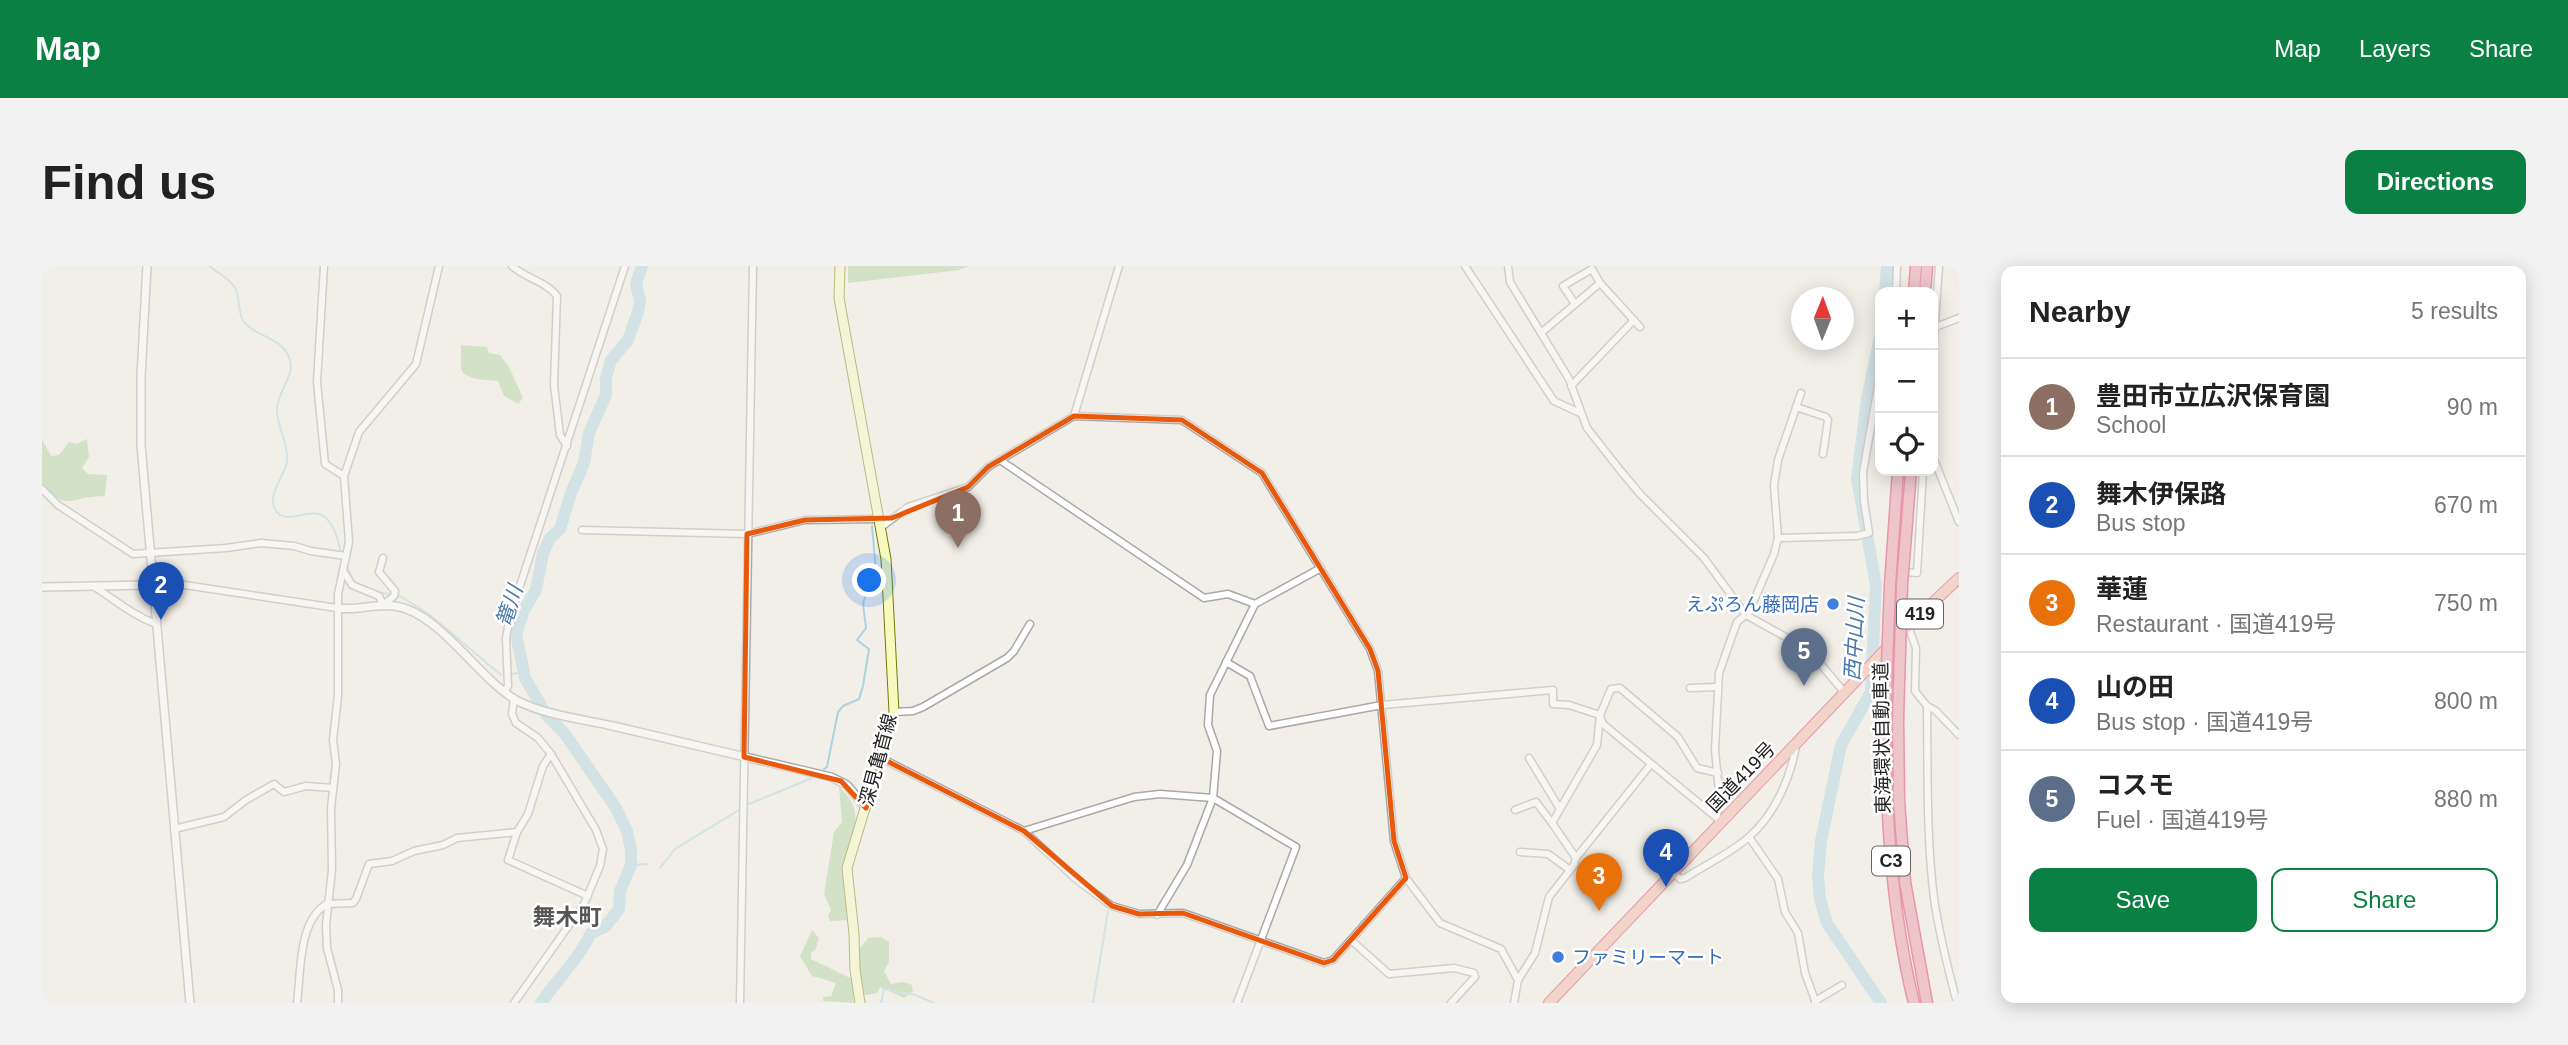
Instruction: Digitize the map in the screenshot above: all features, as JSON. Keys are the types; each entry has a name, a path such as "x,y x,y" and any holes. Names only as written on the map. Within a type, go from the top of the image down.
{"highway":[{"path":"1914,287 1916,266"},
{"path":"1925,287 1927,266"},
{"name":"東海環状自動車道","path":"1898,476 1889,598 1885,786 1902,944 1914,1003"},
{"name":"東海環状自動車道","path":"1910,476 1898,718 1899,801 1905,882 1927,1003"},
{"name":"国道419号","path":"1549,1003 1674,873 1719,821 1796,745 1908,626 1959,578"}],"main road":[{"name":"深見亀首線","path":"840,266 839,298 886,559 894,712 850,858 847,879 860,1003"}],"street":[{"path":"147,266 141,376 141,445 190,1003"},
{"path":"324,266 317,382 323,450 325,464 344,476"},
{"path":"338,1003 338,990 327,948 327,904 332,870 332,788 336,764 333,740 338,686 337,608 349,542 344,476 359,432 416,364 439,266"},
{"path":"512,266 553,290 557,296 554,385 560,435 567,446"},
{"path":"505,691 508,686 506,638 510,616 625,266"},
{"path":"740,1003 753,266"},
{"path":"1074,416 1119,266"},
{"path":"1465,266 1554,401 1580,413"},
{"path":"1508,266 1510,282 1571,386 1587,428 1620,470 1640,494 1704,558 1746,615 1800,645 1818,660 1844,692"},
{"path":"1896,287 1897,266"},
{"path":"1937,287 1939,266"},
{"path":"1575,304 1563,286 1592,269 1600,283 1640,327"},
{"path":"1541,332 1600,283"},
{"path":"1938,326 1959,318"},
{"path":"1571,386 1634,320"},
{"path":"1719,821 1715,750 1719,673 1737,622 1749,612 1767,573 1778,538 1774,486 1776,473 1783,441 1801,393"},
{"path":"1778,538 1857,536 1869,533 1863,473 1875,404"},
{"path":"1796,407 1828,420 1828,435 1823,454"},
{"path":"582,530 747,534 805,520 879,523 908,507 968,487 988,467 1074,416 1182,420 1262,473 1370,649 1378,671 1394,841 1406,878 1440,923 1500,950 1518,980"},
{"path":"1000,460 1204,598 1228,594 1255,604"},
{"path":"1938,470 1959,522"},
{"path":"1923,476 1917,573 1893,571 1891,605 1908,626 1916,648 1915,691 1927,706 1936,710 1959,735"},
{"path":"42,489 58,505 129,553 150,554 261,543 294,545 311,551 346,556"},
{"path":"383,558 379,572 393,588 394,596 383,605"},
{"path":"1157,915 1187,865 1213,798 1217,751 1208,725 1210,695 1255,604 1321,568"},
{"path":"344,572 352,585 379,596 383,605"},
{"path":"42,587 178,584 350,610 383,605 397,606 422,618 515,699 574,717 841,781 866,808"},
{"path":"93,586 136,617 156,624"},
{"path":"894,712 913,711 923,707 1007,658 1030,624"},
{"path":"1226,662 1250,676 1269,726 1382,705 1553,690 1553,704 1569,705 1600,715"},
{"path":"1690,688 1717,687"},
{"path":"1552,823 1597,744 1600,715 1611,689 1620,688 1678,737 1697,768 1718,773"},
{"path":"514,1003 588,896 600,866 603,849 601,840 551,754 538,737 516,723 512,714 515,699"},
{"path":"1927,706 1929,846 1933,887 1944,953 1957,1003"},
{"path":"1600,715 1603,724 1719,821"},
{"path":"1674,873 1680,879 1685,878 1749,837 1774,806 1786,785 1796,745"},
{"path":"551,754 543,766 528,814 517,832 508,860 588,896"},
{"path":"881,758 1024,831 1077,880 1112,906 1139,914 1183,913 1324,963 1334,960 1406,878"},
{"path":"1529,758 1560,809"},
{"path":"1514,1003 1518,980 1535,953 1549,897 1576,858 1651,764"},
{"path":"174,830 224,817 274,784 284,792 306,786 332,788"},
{"path":"1024,831 1134,797 1160,794 1213,798 1296,846 1237,1003"},
{"path":"1515,810 1536,802 1576,858"},
{"path":"298,1003 302,948 311,919 327,904 353,903 369,864 443,845 457,838 517,832"},
{"path":"1749,837 1778,879 1786,912 1798,933 1805,973 1815,1002 1842,985"},
{"path":"1520,852 1548,854 1570,870"},
{"path":"1351,940 1389,974 1454,968 1474,973 1472,981 1451,1003"}],"highlighted area":[{"path":"1074,416 1182,420 1262,473 1370,649 1378,671 1394,841 1406,878 1333,960 1324,963 1183,913 1139,914 1112,906 1024,831 881,758 866,808 841,781 744,757 747,534 805,520 892,518 968,487 988,467"}],"green space":[{"path":"848,266 970,266 959,270 848,283"},
{"path":"461,345 487,347 489,353 500,355 509,367 523,398 518,404 504,396 498,381 476,379 464,374 461,369"},
{"path":"42,439 51,456 59,455 69,442 76,444 87,439 89,457 82,468 88,474 107,475 105,496 64,501 51,494 42,485"},
{"path":"839,787 854,807 855,826 844,876 848,920 830,921 828,915 831,910 824,894 834,832 842,822"},
{"path":"812,930 819,938 815,951 811,952 811,959 850,978 857,978 857,952 868,938 881,937 889,942 889,962 884,971 891,984 903,982 912,985 913,991 904,998 880,987 877,993 866,995 853,992 854,1003 823,1001 823,997 831,996 836,983 812,976 800,956"}],"waterway":[{"path":"209,266 234,286 244,322 280,345 291,364 277,408 287,461 275,490 274,507 278,514 284,516 320,514 326,518 334,530 341,552"},
{"name":"篭川","path":"541,1003 591,933 605,927 619,909 620,891 631,865 631,850 627,831 616,808 565,734 546,714 525,678 516,634 524,610 536,590 543,553 550,538 560,529 584,463 589,433 606,395 606,378 611,360 628,340 638,312 640,301 636,284 642,266"},
{"name":"西中山川","path":"1885,287 1887,266"},
{"name":"西中山川","path":"1877,350 1867,399 1857,479 1876,585 1871,692 1841,745 1821,841 1818,876 1820,899 1827,923 1881,1003"},
{"path":"824,769 827,767 838,712 843,706 859,699 863,686 869,649 857,640 866,628 864,599 877,583 872,526"},
{"path":"348,568 354,583"},
{"path":"380,593 392,594"},
{"path":"398,595 429,614 501,675"},
{"path":"511,674 518,673 525,678"},
{"path":"749,804 812,778"},
{"path":"660,868 675,849 739,810"},
{"path":"631,865 647,864"},
{"path":"1093,1003 1108,911"},
{"path":"881,1003 884,989 915,995 934,1003"}],"place":[{"name":"豊田市立広沢保育園","path":"958,548"},
{"name":"えぷろん藤岡店","path":"1833,604"},
{"name":"舞木伊保路","path":"161,620"},
{"name":"コスモ","path":"1804,686"},
{"name":"山の田","path":"1666,887"},
{"name":"華蓮","path":"1599,911"},
{"name":"ファミリーマート","path":"1558,957"}],"district":[{"name":"舞木町","path":"567,917"}]}
